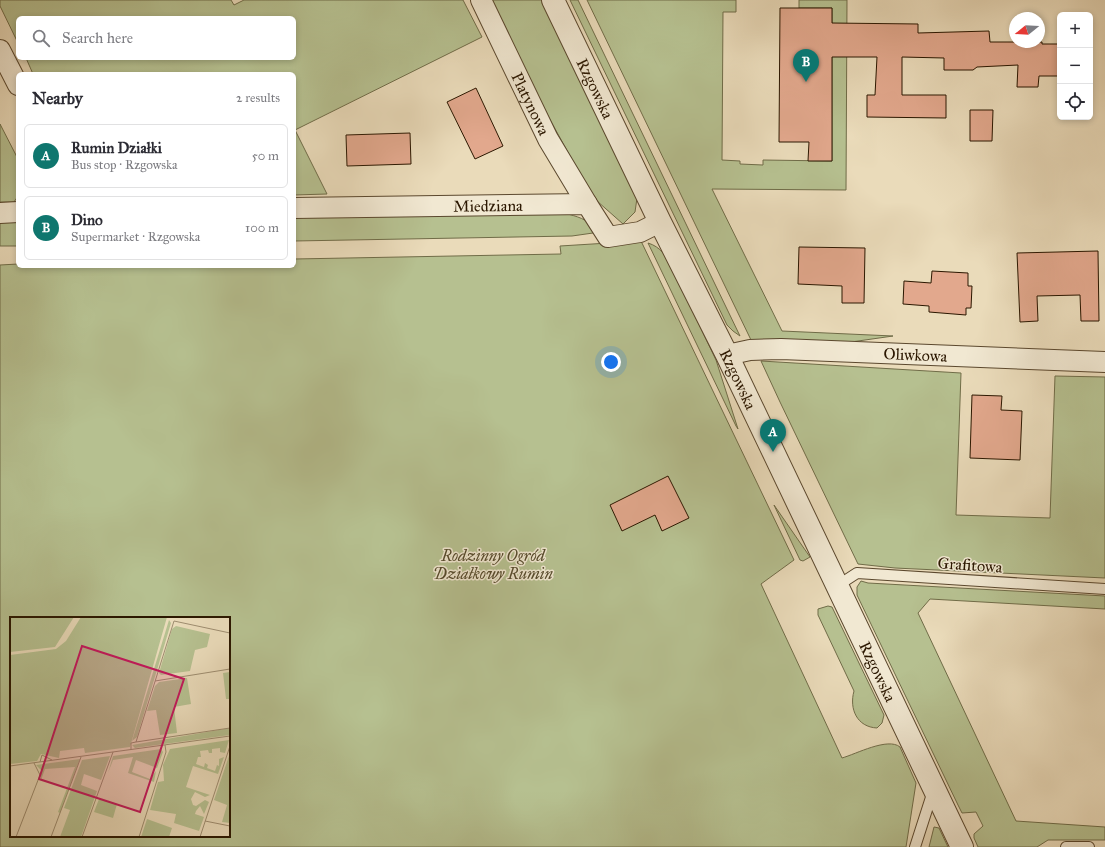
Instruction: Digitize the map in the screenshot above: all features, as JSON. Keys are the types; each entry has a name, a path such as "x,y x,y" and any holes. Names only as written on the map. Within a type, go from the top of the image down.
{"street":[{"name":"Platynowa","path":"481,0 548,139 587,204"},
{"name":"Rzgowska","path":"553,0 660,222 727,355 962,847"},
{"path":"0,50 16,81"},
{"name":"Miedziana","path":"296,208 587,204"},
{"path":"587,204 608,237 640,232 660,222"},
{"path":"0,213 16,212"},
{"name":"Oliwkowa","path":"727,355 750,350 780,349 1105,362"}],"lane":[{"name":"Grafitowa","path":"837,586 856,573 1105,588"},
{"path":"915,847 934,790"},
{"path":"1066,847 1089,847"}],"green space":[{"path":"0,0 231,0 234,5 244,0 463,0 482,37 296,130 296,72 32,72 27,60 296,60 296,16 16,16 16,39 0,6"},
{"path":"489,0 542,0 632,184 637,198 635,212 623,224 597,201 582,178 542,105"},
{"path":"570,0 578,0 740,336 727,325"},
{"path":"587,0 736,0 736,12 723,12 722,160 740,161 740,164 763,165 763,160 832,161 832,8 799,8 799,0 847,0 846,190 712,189 782,331 893,336 851,342 751,340"},
{"path":"0,124 16,155 16,199 14,202 0,202"},
{"path":"296,132 327,194 296,195"},
{"path":"565,213 581,218 588,222 594,229 593,233 572,236 296,241 296,217"},
{"path":"0,222 16,222 16,246 0,246"},
{"name":"Rodzinny Ogród Działkowy Rumin","path":"641,241 794,560 761,584 842,758 872,747 895,744 900,747 916,783 906,847 0,847 0,265 16,264 16,268 296,268 296,259 561,254 560,246"},
{"path":"648,243 663,252 672,268 716,360 738,429 736,426"},
{"path":"761,361 961,373 956,515 1050,518 1055,376 1105,377 1105,578 895,568 858,564"},
{"path":"774,505 810,557 803,561 800,560"},
{"path":"861,581 868,583 1105,596 1105,609 930,599 918,613 1016,821 1105,827 1105,840 1048,840 1037,847 978,847 974,834 983,826 976,812 962,813 958,805 857,595 857,587"},
{"path":"828,606 832,607 884,715 882,723 877,728 864,724 856,716 853,704 854,691 818,615 818,609"},
{"path":"934,827 939,828 948,847 929,847"}],"building":[{"path":"780,8 832,8 832,23 918,24 918,33 989,31 990,42 1009,42 1009,48 1045,48 1045,44 1057,44 1057,76 1039,76 1038,87 1017,87 1018,65 977,67 973,70 944,70 944,58 902,57 902,95 946,95 946,118 867,117 867,95 875,95 877,57 832,57 832,161 808,161 809,142 779,142"},
{"path":"476,88 503,146 475,159 447,102"},
{"path":"970,110 993,110 992,141 970,141"},
{"path":"410,133 411,164 347,166 346,135"},
{"path":"799,247 865,248 864,303 842,303 842,286 798,284"},
{"path":"1098,251 1099,321 1081,321 1080,295 1037,296 1038,321 1020,322 1017,253"},
{"path":"932,271 968,273 968,286 972,286 971,308 966,308 966,315 929,312 929,306 903,304 904,281 931,283"},
{"path":"972,395 1002,396 1001,410 1022,411 1020,460 970,458"},
{"path":"668,476 689,518 662,531 655,515 622,531 610,505"}],"place":[{"name":"Dino","path":"806,82"},
{"name":"Rumin Działki","path":"773,452"}]}
